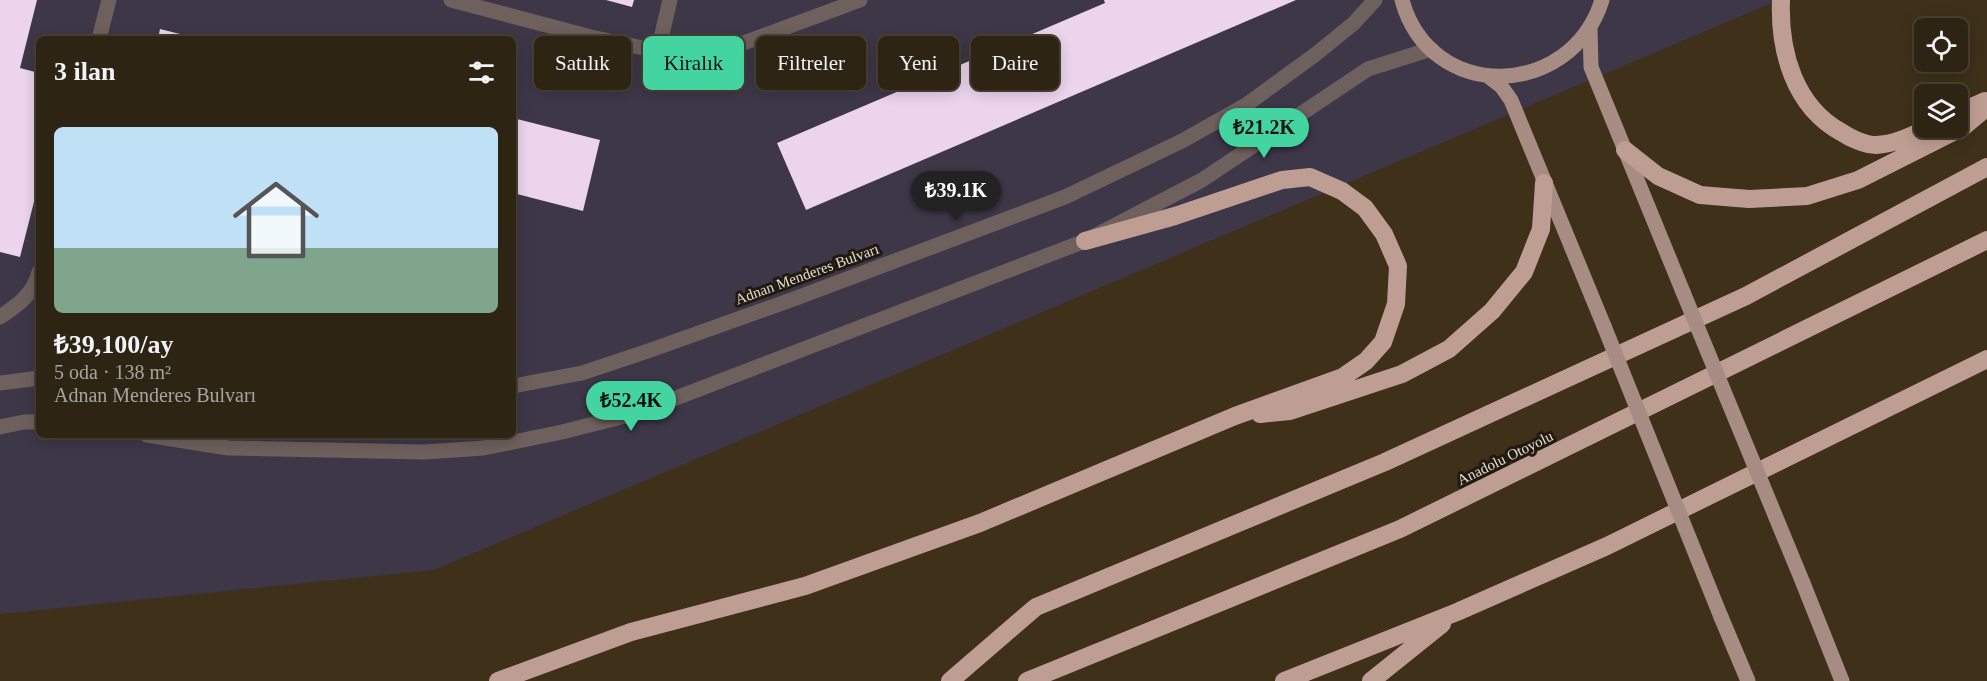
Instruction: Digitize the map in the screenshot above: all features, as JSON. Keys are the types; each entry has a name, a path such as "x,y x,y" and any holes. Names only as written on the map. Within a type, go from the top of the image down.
{"highway":[{"path":"1781,0 1782,43 1792,76 1803,98 1825,123 1847,136 1874,145 1901,141 1914,135"},
{"path":"1968,109 1987,100"},
{"path":"1625,150 1658,176 1700,195 1749,199 1807,196 1858,180 1963,127 1987,107"},
{"path":"950,681 1036,607 1385,462 1746,296 1987,166"},
{"path":"498,681 631,632 805,586 969,527 1235,416 1343,376 1366,361 1383,342 1396,304 1398,266 1386,241 1365,208 1342,191 1310,177 1282,180 1175,216 1085,241"},
{"path":"1235,416 1290,411 1402,374 1449,349 1492,311 1524,272 1541,229 1544,183"},
{"name":"Anadolu Otoyolu","path":"1027,681 1400,529 1987,240"},
{"path":"1284,681 1457,612 1606,546 1987,359"},
{"path":"1371,681 1457,612"}],"main road":[{"path":"1402,0 1409,20 1431,49 1459,68 1488,76 1511,77 1535,72 1556,62 1575,47 1590,28 1603,3"},
{"path":"1590,28 1592,67 1842,681"},
{"path":"1488,76 1501,86 1511,100 1748,681"}],"street":[{"path":"100,36 109,0"},
{"path":"451,0 591,37 643,48"},
{"path":"662,36 670,0"},
{"path":"744,43 860,0"},
{"name":"Adnan Menderes Bulvarı","path":"516,385 582,373 648,351 792,300 1065,197 1182,141 1246,105 1316,54 1354,23 1375,0"},
{"path":"166,438 228,448 424,452 484,448 637,413 1085,241 1202,180 1368,69 1431,49"},
{"path":"0,317 23,302 36,282"},
{"path":"0,383 36,378"},
{"path":"0,427 36,422"}],"shaded area":[{"path":"0,0 1779,0 434,570 0,614"}],"building":[{"path":"0,0 37,0 20,68 36,72 36,194 20,257 0,252"},
{"path":"606,0 634,0 632,7"},
{"path":"1104,0 1296,0 806,210 777,143 901,90 959,90 959,65 971,60 971,90 1059,90 1059,36 1028,36 1105,3"},
{"path":"160,29 188,36 159,36"},
{"path":"516,119 600,140 583,211 516,194"}]}
